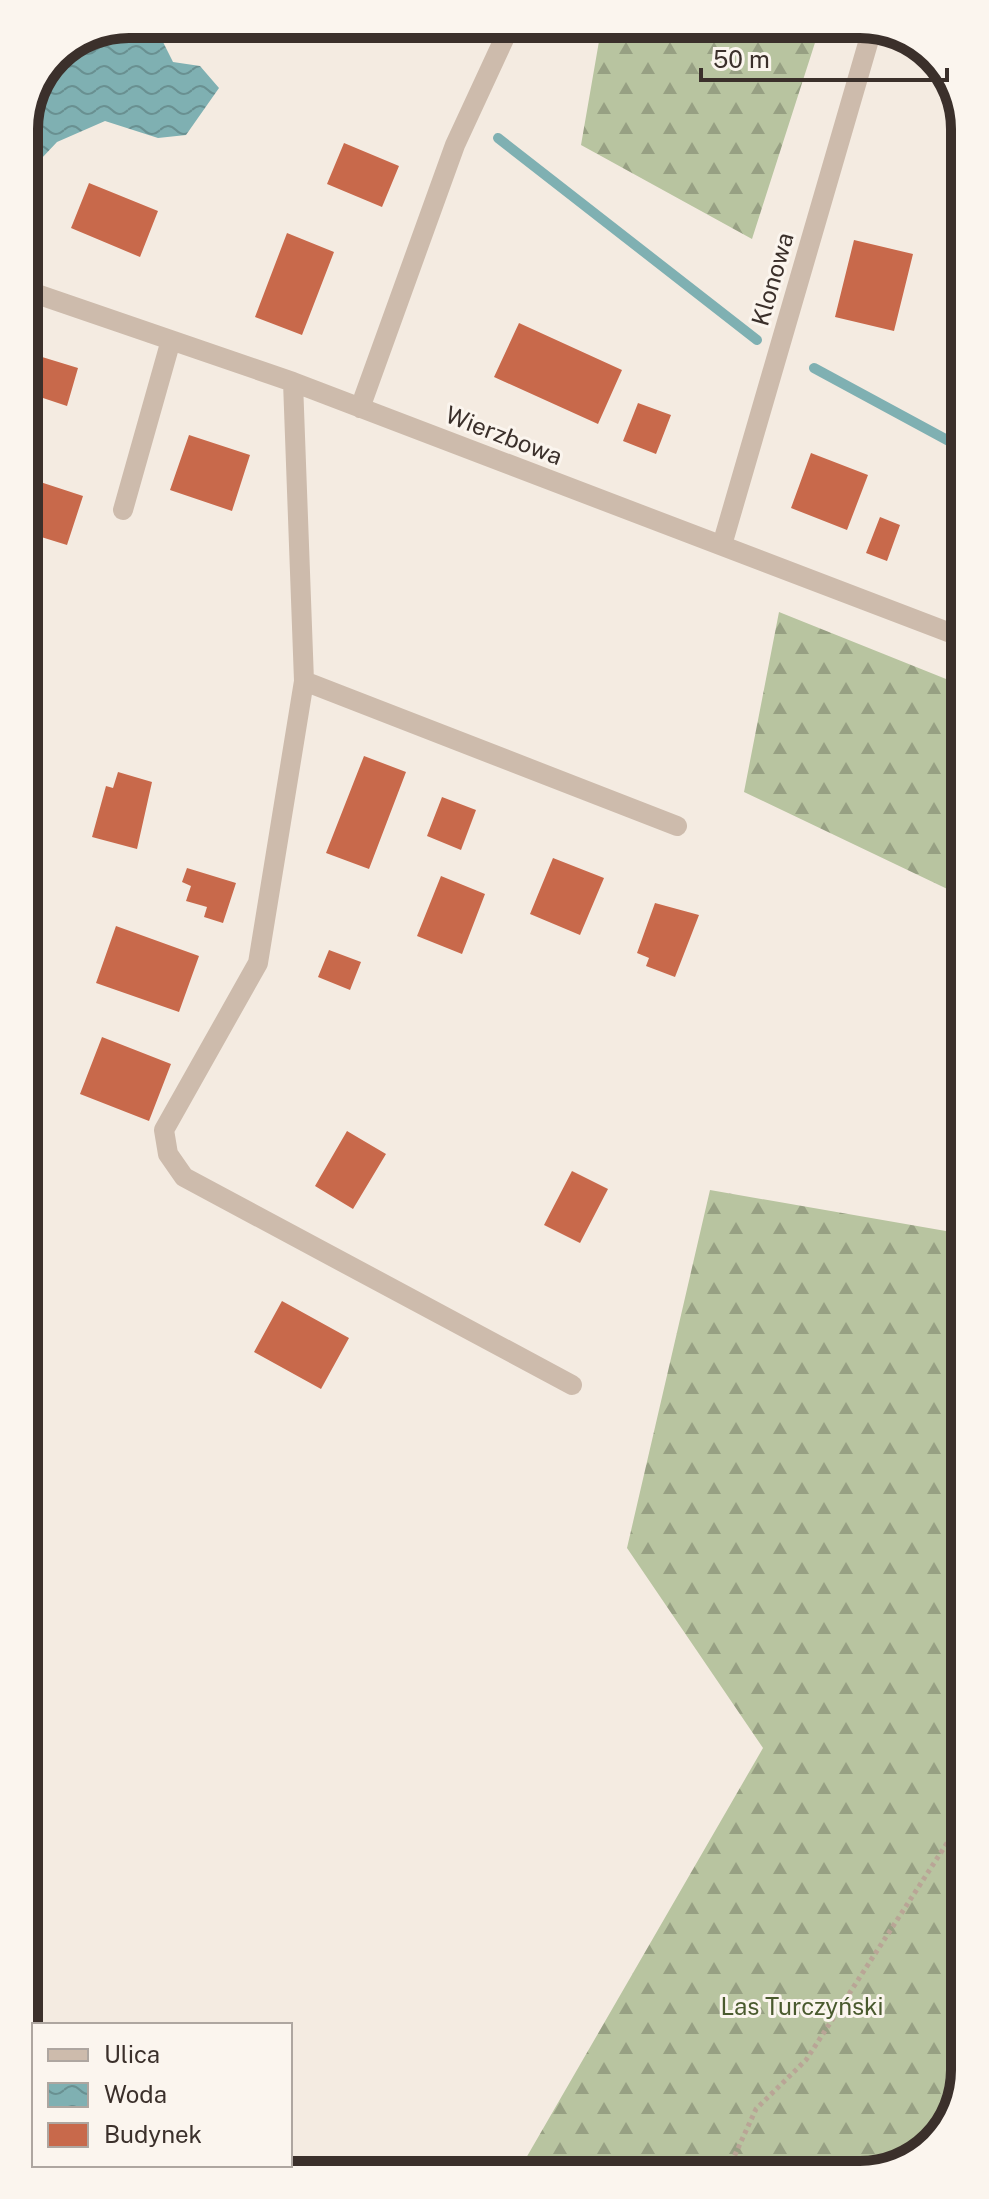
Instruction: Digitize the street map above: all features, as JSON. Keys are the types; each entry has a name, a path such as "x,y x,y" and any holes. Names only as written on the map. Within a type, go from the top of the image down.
{"street":[{"path":"360,408 455,145 505,38"},
{"name":"Klonowa","path":"722,545 869,39"},
{"name":"Wierzbowa","path":"38,294 293,382 951,633"},
{"path":"123,510 171,340"},
{"path":"293,382 304,681 258,963 164,1130 168,1154 184,1177 572,1385"},
{"path":"304,681 677,826"}],"path":[{"path":"732,2161 756,2109 806,2060 951,1837"}],"green space":[{"path":"600,38 817,38 752,239 581,145"},
{"path":"779,612 951,681 951,891 744,792"},
{"name":"Las Turczyński","path":"710,1190 951,1232 951,2070 948,2093 936,2120 915,2142 900,2152 860,2161 524,2161 763,1748 627,1548"}],"water":[{"path":"129,38 161,38 173,62 200,66 219,88 186,135 158,138 105,121 57,142 38,162 38,123 47,89 69,61 100,43"}],"building":[{"path":"344,143 399,166 382,207 327,184"},
{"path":"89,183 158,211 140,257 71,228"},
{"path":"287,233 334,252 302,335 255,317"},
{"path":"854,240 913,254 894,331 835,317"},
{"path":"519,323 622,370 598,424 494,377"},
{"path":"38,356 78,368 67,406 38,396"},
{"path":"638,403 671,415 656,454 623,441"},
{"path":"189,435 250,455 232,511 170,490"},
{"path":"811,453 868,475 847,530 791,508"},
{"path":"38,481 83,496 67,545 38,536"},
{"path":"880,517 900,525 887,561 866,553"},
{"path":"364,756 406,772 369,869 326,853"},
{"path":"118,772 152,782 137,849 92,837 106,786 113,788"},
{"path":"442,797 476,810 461,850 427,836"},
{"path":"553,858 604,878 580,935 530,914"},
{"path":"187,868 236,883 223,923 204,917 207,907 186,901 191,886 182,882"},
{"path":"441,876 485,894 462,954 417,936"},
{"path":"655,903 699,915 675,977 646,966 649,958 637,953"},
{"path":"116,926 199,956 179,1012 96,983"},
{"path":"329,950 361,962 350,990 318,977"},
{"path":"102,1037 171,1064 149,1121 80,1094"},
{"path":"347,1131 386,1154 353,1209 315,1186"},
{"path":"572,1171 608,1189 580,1243 544,1225"},
{"path":"282,1301 349,1338 321,1389 254,1352"}],"waterway":[{"path":"498,138 757,340"},
{"path":"814,368 951,442"}]}
